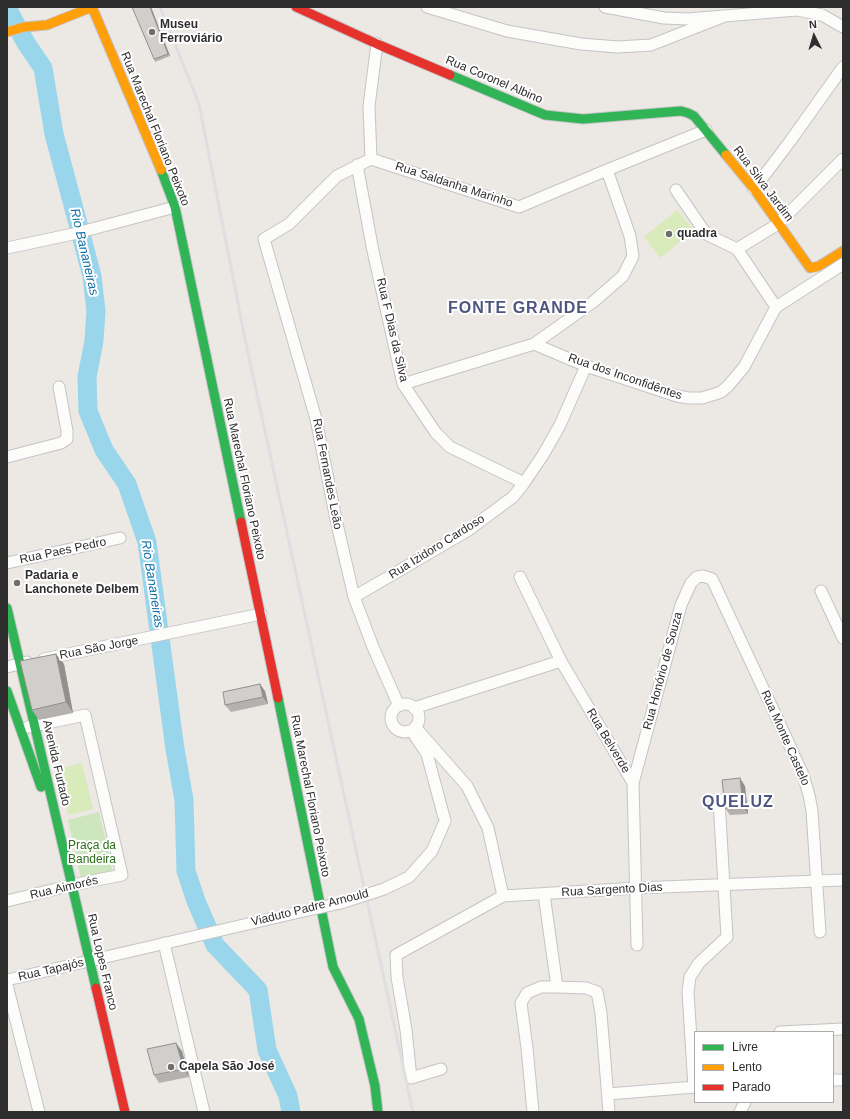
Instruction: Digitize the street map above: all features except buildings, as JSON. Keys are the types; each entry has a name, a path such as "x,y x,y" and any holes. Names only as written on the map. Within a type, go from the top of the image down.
{"street":[{"path":"7,32 24,27 47,25 92,7"},
{"name":"Rua Marechal Floriano Peixoto","path":"92,7 175,207 333,967 359,1020 375,1086 378,1112"},
{"name":"Rua Coronel Albino","path":"296,7 377,44 545,115 583,119 681,111 694,116"},
{"path":"427,7 507,31 581,44 618,47 650,45 726,16"},
{"path":"605,7 664,18 688,19 796,8 822,16 843,27"},
{"path":"357,166 371,158 369,106 377,44"},
{"path":"754,189 843,67"},
{"name":"Rua Silva Jardim","path":"694,116 754,189 810,268 819,266 843,251"},
{"name":"Rua Saldanha Marinho","path":"371,158 519,207 706,130"},
{"path":"737,249 778,224 843,159"},
{"name":"Rua Fernandes Leão","path":"357,166 337,176 289,224 264,239 316,419 337,524 354,597 373,647 399,706"},
{"name":"Rua F Dias da Silva","path":"357,166 373,251 403,384 436,433 450,447 524,483"},
{"path":"403,384 534,344 593,302 623,276 633,256 630,236 606,170"},
{"path":"676,190 708,235 737,249 776,307"},
{"path":"7,248 73,234 175,207"},
{"name":"Rua dos Inconfidêntes","path":"534,344 586,366 677,396 702,398 721,392 744,367 776,307 842,268"},
{"name":"Rua Izidoro Cardoso","path":"354,597 467,531 513,497 543,456 560,425 586,366"},
{"path":"7,456 61,443 67,439 67,431 59,387"},
{"name":"Rua Paes Pedro","path":"7,563 120,538"},
{"name":"Rua Honório de Souza","path":"633,782 681,605 691,583 697,577 704,576 712,579"},
{"name":"Rua Belverde","path":"520,577 561,661 633,782 637,945"},
{"name":"Rua Monte Castelo","path":"712,579 803,775 812,811 820,932"},
{"path":"821,591 843,638"},
{"name":"Avenida Furtado","path":"7,608 56,816"},
{"name":"Rua São Jorge","path":"7,667 260,614"},
{"path":"414,708 561,661"},
{"name":"Avenida Furtado","path":"7,691 37,778 56,816"},
{"path":"409,705 414,708 417,712 418,722 413,729 406,732 400,731 392,724 392,714 394,709 399,706 409,705"},
{"name":"Rua Aimorés","path":"7,901 72,885 122,875 85,715 35,725"},
{"path":"20,729 35,725"},
{"path":"413,729 467,786 488,828 503,896"},
{"name":"Viaduto Padre Arnould","path":"164,943 341,903 384,889 409,877 432,851 445,821 427,754 413,729"},
{"path":"694,1062 688,992 690,977 699,963 727,937 719,800"},
{"name":"Rua Lopes Franco","path":"56,816 125,1112"},
{"name":"Rua Sargento Dias","path":"441,1069 411,1078 406,1030 396,977 396,955 503,896 636,888 843,880"},
{"path":"544,894 558,987"},
{"path":"164,943 204,1112"},
{"name":"Rua Tapajós","path":"7,980 164,943"},
{"path":"7,985 39,1112"},
{"path":"533,1112 527,1048 520,1003 527,993 541,987 586,988 597,992 601,1013 609,1112"},
{"path":"801,1031 843,1029"},
{"path":"608,1094 694,1087"}],"green space":[{"name":"quadra","path":"677,210 694,230 660,258 644,237"},
{"path":"82,763 93,809 68,815 57,769"},
{"name":"Praça da Bandeira","path":"99,812 113,872 81,878 68,820"}],"waterway":[{"name":"Rio Bananeiras","path":"7,8 26,43 43,68 54,134 92,276 96,311 94,341 87,377 88,411 104,450 127,484 147,542 175,749 184,800 186,871 196,901 215,945 258,990 267,1050 288,1096 291,1112"}],"railway":[{"path":"160,7 199,104 245,339 413,1112"}],"traffic: fast":[{"path":"450,75 545,115 583,119 681,111 688,113 694,116 726,155"},
{"path":"161,170 175,207 241,522"},
{"path":"7,608 96,988"},
{"path":"7,691 41,787"},
{"path":"278,698 333,967 359,1019 375,1086 378,1112"}],"traffic: slow":[{"path":"7,32 24,27 47,25 92,7 161,170"},
{"path":"726,155 754,189 810,268 819,266 843,251"}],"traffic: jam":[{"path":"296,7 450,75"},
{"path":"241,522 278,698"},
{"path":"96,988 125,1112"}],"place":[{"name":"Museu Ferroviário","path":"152,32"},
{"name":"quadra","path":"669,234"},
{"name":"Padaria e Lanchonete Delbem","path":"17,583"},
{"name":"Capela São José","path":"171,1067"}],"district":[{"name":"FONTE GRANDE","path":"518,309"},
{"name":"QUELUZ","path":"738,803"}]}
